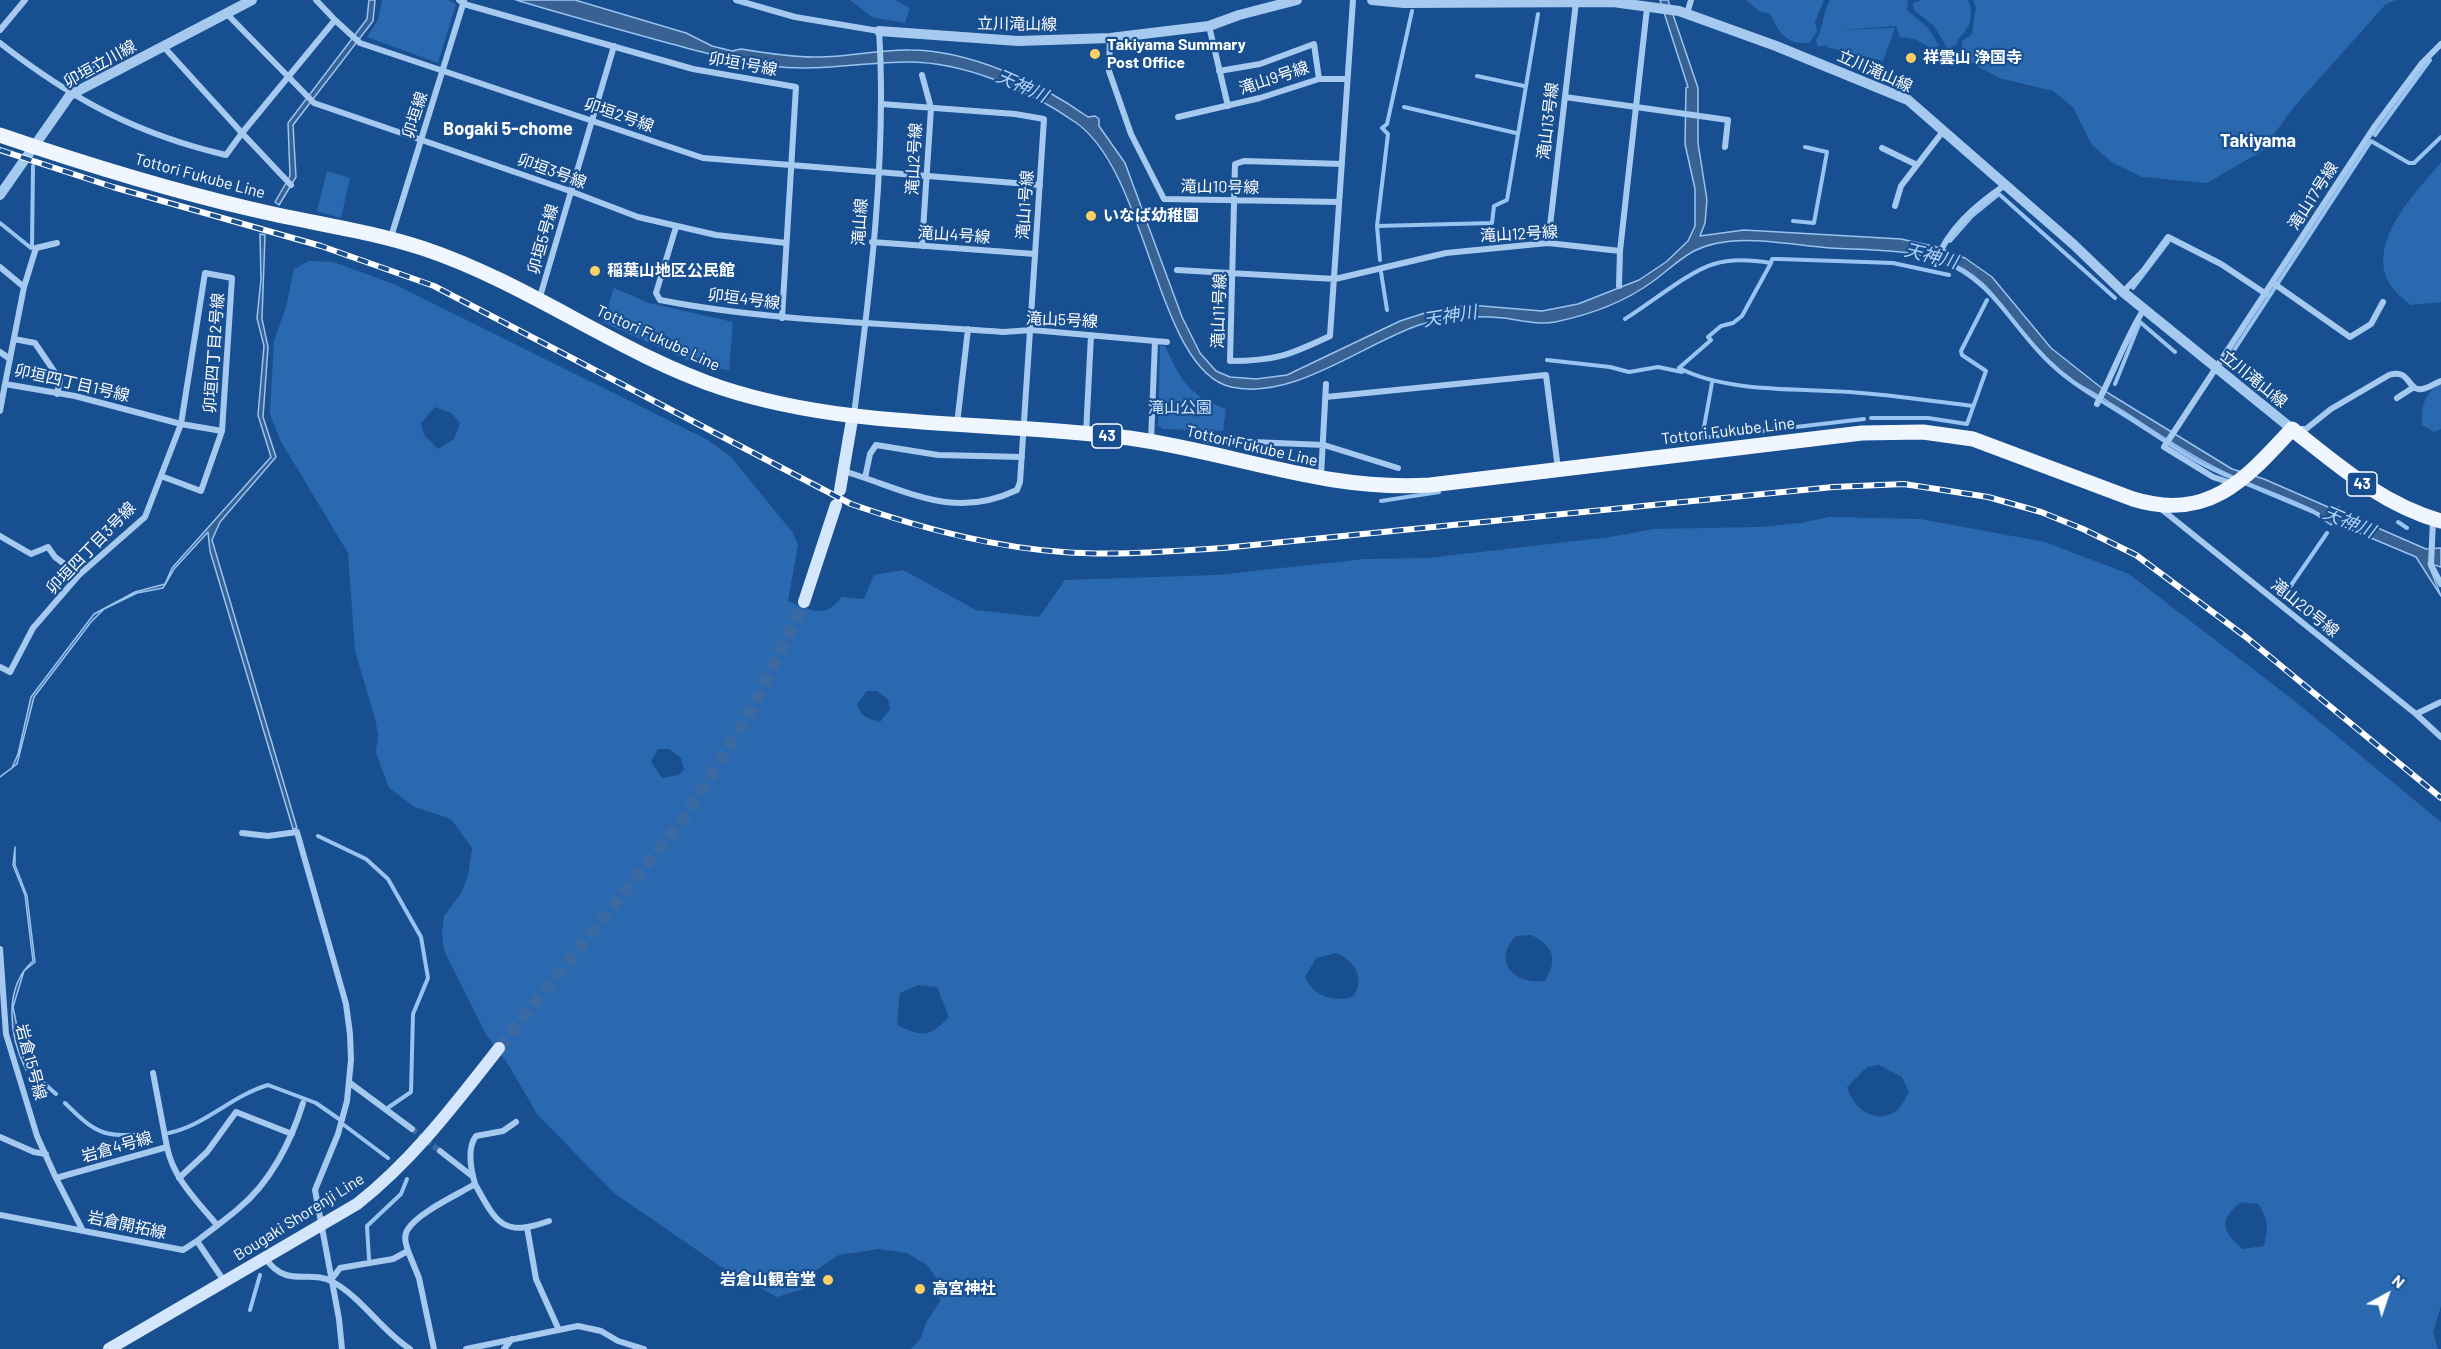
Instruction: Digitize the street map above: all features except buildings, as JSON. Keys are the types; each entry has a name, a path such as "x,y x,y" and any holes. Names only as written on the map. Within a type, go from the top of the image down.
{"main road":[{"name":"Tottori Fukube Line","path":"0,135 210,199 390,239 454,260 655,361 710,383 783,404 957,425 1086,434 1151,442 1321,480 1353,484 1411,486 1862,433 1923,432 1956,436 1991,445 2119,494 2155,505 2192,504 2213,498 2237,484 2254,470 2292,429"},
{"path":"840,490 854,414"},
{"name":"43","path":"2292,429 2366,487 2403,507 2437,520"},
{"path":"804,603 836,505"},
{"name":"Bougaki Shorenji Line","path":"109,1349 357,1204 389,1178 443,1118 499,1048"}],"street":[{"path":"0,30 25,0"},
{"name":"卯垣立川線","path":"0,195 70,95 252,0"},
{"path":"0,43 70,95 140,129 226,155 287,76 335,20 316,0"},
{"name":"立川滝山線","path":"736,0 795,18 879,31 1018,41 1110,38 1209,26 1239,15 1297,0"},
{"name":"滝山11号線","path":"1342,164 1244,161 1236,164 1230,364 1266,361 1290,354 1330,336 1335,279 1353,0"},
{"name":"立川滝山線","path":"1372,0 1613,2 1683,13 1776,46 1908,100 2123,292 2292,429"},
{"path":"1683,13 1691,0"},
{"name":"卯垣1号線","path":"462,1 721,75 796,87 782,318"},
{"name":"卯垣線","path":"390,239 444,71 462,1"},
{"name":"滝山13号線","path":"1548,243 1576,2"},
{"path":"1619,286 1620,251 1652,8"},
{"path":"227,14 287,76"},
{"name":"卯垣2号線","path":"335,20 360,43 703,158 1040,185"},
{"path":"1209,26 1228,106"},
{"name":"滝山線","path":"854,414 866,322 878,172 881,104 879,31"},
{"name":"滝山10号線","path":"1110,38 1109,71 1131,135 1164,199 1339,202"},
{"name":"滝山9号線","path":"1178,117 1228,106 1319,80 1314,44 1260,64 1220,71"},
{"name":"滝山17号線","path":"2237,484 2213,477 2164,447 2386,110 2422,63 2441,44"},
{"path":"163,46 289,182"},
{"name":"卯垣5号線","path":"539,301 615,46"},
{"name":"滝山2号線","path":"922,75 931,108 922,246"},
{"name":"卯垣3号線","path":"287,76 314,104 570,191 638,217 676,227 786,243"},
{"path":"1319,80 1347,80"},
{"path":"1565,97 1728,120 1725,147"},
{"name":"滝山1号線","path":"865,478 939,502 970,504 1004,497 1017,490 1022,457 1032,330 1044,119 881,104"},
{"path":"1895,206 1901,186 1944,130"},
{"path":"1882,148 1917,165"},
{"path":"1936,262 1941,247 1968,214 2005,185"},
{"name":"卯垣4号線","path":"676,227 656,293 660,300 734,313 866,322"},
{"path":"2123,292 2144,270 2168,237 2221,264 2266,294"},
{"name":"滝山4号線","path":"872,242 1035,254"},
{"name":"卯垣四丁目1号線","path":"57,243 36,248 24,287 5,384 181,424 222,431"},
{"name":"滝山12号線","path":"1177,270 1335,279 1446,252 1548,243 1620,251"},
{"path":"0,267 24,287"},
{"name":"卯垣四丁目2号線","path":"161,476 201,491 222,431 232,278 205,273 181,424"},
{"path":"2273,283 2350,337 2371,324 2383,302"},
{"path":"2097,404 2112,376 2130,331 2144,309"},
{"name":"滝山5号線","path":"866,322 968,329 1032,330 1167,342"},
{"path":"957,425 968,329"},
{"path":"1086,434 1090,335"},
{"path":"14,339 35,343 60,380 57,394"},
{"path":"1151,442 1155,341"},
{"path":"0,352 10,359"},
{"path":"2292,429 2306,429 2331,409 2398,372 2420,390 2441,381"},
{"path":"1326,397 1546,375 1558,470"},
{"path":"0,411 5,384"},
{"path":"1321,480 1326,384"},
{"path":"2397,398 2414,387"},
{"name":"卯垣四丁目3号線","path":"0,667 9,672 33,628 79,574 145,517 181,424"},
{"path":"1205,440 1324,446 1398,468"},
{"path":"844,471 865,478 870,454 876,445 938,455 1022,457"},
{"name":"滝山20号線","path":"2155,505 2416,714 2441,737"},
{"path":"2437,520 2431,565 2441,584"},
{"path":"0,536 31,554 48,547 55,557 79,574"},
{"path":"2416,714 2441,702"},
{"path":"242,833 268,836 297,832 346,1004 351,1060 350,1083 344,1117 315,1190 342,1349"},
{"name":"岩倉15号線","path":"0,949 6,1034 37,1136 56,1178"},
{"name":"岩倉4号線","path":"56,1178 167,1147 153,1073"},
{"path":"350,1083 412,1129"},
{"path":"225,1282 197,1241 240,1208 263,1182 292,1134 303,1103"},
{"path":"179,1178 207,1152 236,1112 292,1134"},
{"path":"474,1180 472,1142 476,1136 503,1131 516,1122"},
{"path":"0,1137 34,1152 46,1154"},
{"path":"167,1147 170,1163 179,1178 217,1225"},
{"path":"440,1151 474,1180 501,1223 514,1229 549,1221"},
{"path":"56,1178 82,1229"},
{"path":"434,1349 419,1278 405,1241 407,1229 474,1180"},
{"name":"岩倉開拓線","path":"0,1215 183,1250 197,1241"},
{"path":"527,1227 536,1279 558,1328"},
{"path":"331,1280 340,1268 393,1259 408,1251"},
{"path":"265,1258 274,1270 287,1276 331,1280 410,1349"},
{"path":"466,1349 558,1328 591,1328 618,1341 644,1349"},
{"path":"504,1349 512,1338"}],"green space":[{"path":"382,0 448,0 456,4 438,63 367,37 378,20"},
{"path":"850,0 895,0 910,8 905,23 872,17"},
{"path":"1746,0 1824,0 1815,22 1817,32 1809,43 1801,43 1789,40 1780,32 1770,14 1759,11"},
{"path":"1830,0 1908,0 1907,10 1928,28 1939,46 1932,49 1915,39 1900,37 1896,26 1840,30 1895,28 1883,61 1827,47 1827,45 1818,47 1816,40"},
{"path":"1922,0 1968,0 1971,11 1970,22 1957,44 1948,49 1934,26 1914,10 1913,3"},
{"path":"1973,0 2396,0 2386,4 2293,108 2262,151 2207,183 2142,177 2113,163 2092,145 2073,107 2053,91 1999,78 1970,62 1962,51 1962,41 1972,34 1976,7"},
{"path":"2441,162 2441,302 2411,305 2389,283 2385,273 2386,243 2400,213"},
{"path":"327,171 350,178 341,218 317,211"},
{"path":"309,261 333,262 394,284 708,440 730,456 793,533 798,545 788,601 810,610 829,609 842,597 864,599 874,575 903,570 976,610 1039,617 1065,580 1217,575 1365,559 1428,558 1610,537 1654,529 1759,527 1801,523 1829,517 1920,519 2045,542 2129,574 2292,699 2441,822 2441,1306 2433,1332 2438,1349 911,1349 921,1338 926,1323 940,1301 937,1279 927,1265 907,1253 879,1249 839,1255 816,1270 803,1289 777,1297 720,1266 614,1193 537,1114 510,1067 486,1034 444,950 442,933 444,916 461,893 468,876 472,848 451,819 415,807 389,788 376,753 378,735 375,718 355,651 348,553 280,440 270,414 274,341 286,307 294,269","holes":["435,407 451,413 460,423 454,439 438,449 424,435 421,423","867,691 877,691 888,699 890,709 880,722 872,720 860,711 857,704","658,749 669,749 681,758 684,770 678,775 662,778 651,762","1531,935 1545,944 1552,954 1552,966 1545,981 1524,979 1510,970 1506,963 1509,946 1516,936","1336,953 1348,960 1356,970 1357,989 1354,996 1347,998 1326,997 1319,994 1305,977 1316,958","918,985 937,987 949,1017 942,1024 925,1033 913,1032 897,1025 900,993","1879,1065 1902,1077 1909,1092 1895,1112 1879,1116 1865,1112 1859,1107 1847,1087 1867,1067","2241,1202 2258,1204 2267,1224 2264,1246 2243,1249 2236,1243 2227,1231 2226,1220"]},
{"path":"614,288 649,303 733,322 729,370 701,366 603,322"},
{"name":"滝山公園","path":"1160,345 1165,346 1176,369 1195,393 1226,409 1223,431 1163,429 1158,425"},
{"path":"2441,383 2441,429 2434,432 2422,425 2422,412 2427,396"}],"water":[{"path":"369,0 375,0 373,21 293,125 296,177 279,205 275,202 290,176 288,123 367,19"},
{"name":"天神川","path":"516,0 575,0 686,33 712,46 732,51 741,49 787,56 814,57 898,50 933,51 980,62 1003,71 1048,92 1088,117 1095,116 1099,119 1099,126 1125,163 1182,317 1200,353 1216,371 1230,377 1256,379 1287,375 1400,321 1431,311 1470,305 1542,311 1578,304 1639,280 1666,262 1688,241 1695,226 1695,189 1685,144 1686,88 1688,87 1660,0 1668,0 1698,88 1698,143 1707,200 1705,223 1700,236 1744,230 1901,239 1937,247 1965,258 1992,277 2051,348 2108,393 2232,469 2264,479 2328,507 2339,507 2339,511 2426,549 2441,548 2441,567 2428,563 2441,596 2416,557 2333,522 2331,525 2315,514 2315,511 2212,466 2074,381 2040,351 1979,280 1969,272 1945,261 1916,254 1761,241 1743,240 1709,245 1694,251 1629,296 1580,316 1548,323 1482,317 1440,320 1397,334 1303,379 1279,386 1255,389 1231,387 1206,373 1185,345 1168,309 1120,182 1100,147 1075,122 1038,99 996,80 930,63 891,62 788,68 745,62"},
{"path":"260,234 265,235 262,319 268,347 263,417 276,457 220,522 212,540 297,828 293,829 210,551 208,532 174,569 163,588 137,593 104,609 91,622 34,697 17,764 12,768 18,754 31,697 94,614 135,592 165,584 172,568 271,457 258,415 264,346 257,318 261,279"},
{"path":"15,847 15,865 27,896 35,962 24,971 33,961 25,895 13,865"},
{"path":"24,971 13,1007 26,1070 16,1042 12,1013 13,998 17,984"}],"waterway":[{"path":"1380,260 1377,226 1388,134 1382,128 1387,124 1412,11"},
{"path":"1377,226 1492,223 1494,206 1507,200 1538,14"},
{"path":"85,77 98,60"},
{"path":"2375,135 2430,60"},
{"path":"1477,76 1524,86"},
{"path":"1404,107 1516,133"},
{"path":"2225,364 2371,141 2409,163 2414,163 2441,137"},
{"path":"1793,221 1814,223 1827,152 1805,147"},
{"path":"32,247 33,166"},
{"name":"天神川","path":"1950,241 1972,216 1999,194 2115,298"},
{"path":"0,223 31,248"},
{"path":"2133,288 2168,242"},
{"name":"天神川","path":"1625,319 1694,273 1714,264 1735,260 1771,263 1772,259 1893,263 1949,275"},
{"name":"天神川","path":"1940,260 1959,269 1988,292 2037,350 2068,379 2178,450 2233,478"},
{"path":"1771,263 1742,316 1733,323 1721,326 1708,337 1711,340 1679,368 1698,376 1741,386 1866,393 1973,406"},
{"path":"1381,272 1387,310"},
{"path":"1871,418 1928,418 1967,424 1986,371 1962,355 1961,351 1987,300"},
{"path":"2115,384 2140,322 2175,352"},
{"path":"1547,360 1610,367 1629,372 1658,367 1682,372"},
{"path":"1712,383 1702,438 1864,419"},
{"name":"天神川","path":"2242,482 2318,514"},
{"path":"1381,501 1439,492"},
{"path":"2398,522 2407,528"},
{"name":"天神川","path":"2283,597 2327,533"},
{"path":"318,836 366,859 388,879 421,937 428,978 413,1014 411,1092 389,1107"},
{"path":"31,1072 56,1094"},
{"path":"169,1133 195,1124 242,1096 268,1085 316,1103 339,1119"},
{"path":"65,1103 86,1122 103,1132 122,1135 150,1134"},
{"path":"344,1125 388,1158"},
{"path":"369,1259 367,1226 401,1194 407,1179"},
{"path":"250,1310 260,1275"}],"tunnel":[{"path":"499,1048 686,815 753,708 804,602"},
{"path":"412,1129 440,1151"}],"railway":[{"path":"0,150 113,187 321,246 434,286 851,504 929,528 1009,546 1063,552 1103,553 1223,548 1833,487 1904,484 1988,497 2041,512 2083,529 2136,555 2246,637 2441,798"}],"place":[{"name":"Takiyama Summary Post Office","path":"1095,54"},
{"name":"祥雲山 浄国寺","path":"1911,58"},
{"name":"いなば幼稚園","path":"1091,216"},
{"name":"稲葉山地区公民館","path":"595,271"},
{"name":"岩倉山観音堂","path":"828,1280"},
{"name":"高宮神社","path":"920,1289"}],"district":[{"name":"Bogaki 5-chome","path":"508,129"},
{"name":"Takiyama","path":"2258,141"}]}
